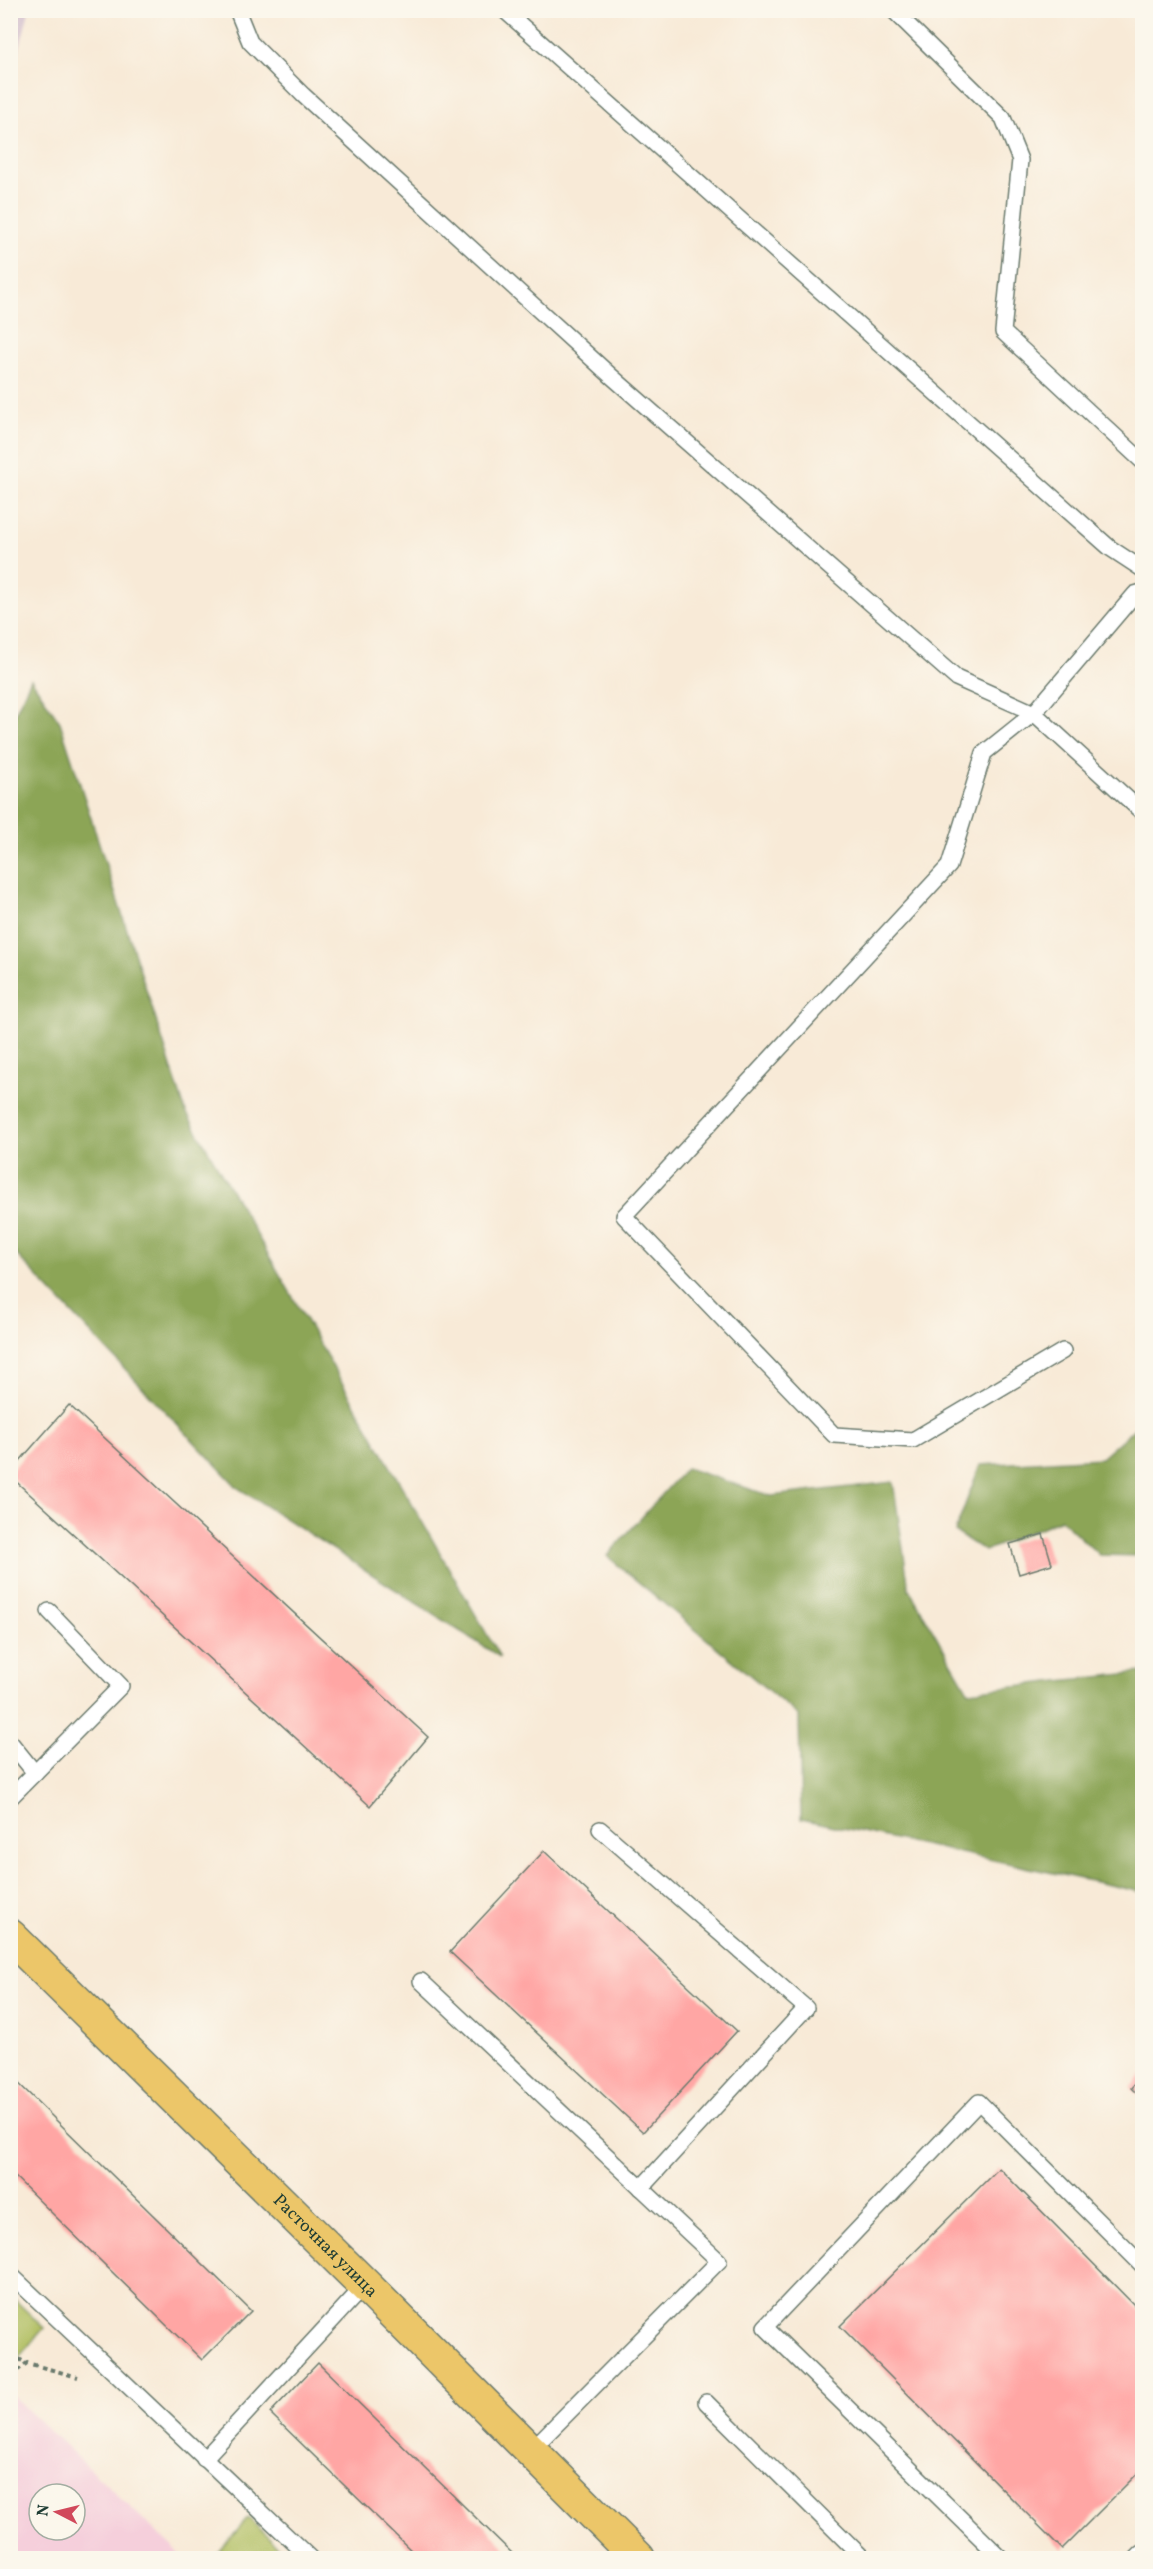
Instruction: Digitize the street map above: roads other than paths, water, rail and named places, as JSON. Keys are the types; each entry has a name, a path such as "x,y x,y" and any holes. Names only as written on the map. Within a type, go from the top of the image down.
{"main road":[{"name":"Расточная улица","path":"10,1936 365,2284 638,2559"}],"lane":[{"path":"237,10 250,42 303,95 610,375 956,678 1034,714 1143,812"},
{"path":"504,10 1110,548 1143,569"},
{"path":"892,10 1003,118 1020,160 1003,332 1143,462"},
{"path":"1063,1351 913,1440 834,1435 624,1216 949,866 984,753 1034,714 1135,594 1143,592"},
{"path":"10,1798 121,1686 49,1611"},
{"path":"10,1742 35,1773"},
{"path":"600,1829 806,2008 641,2188"},
{"path":"421,1981 719,2261 530,2451"},
{"path":"1001,2559 765,2327 979,2102 1143,2265"},
{"path":"10,2274 310,2559"},
{"path":"204,2459 365,2284"},
{"path":"706,2402 863,2559"},
{"path":"1137,2559 1143,2553"}]}
